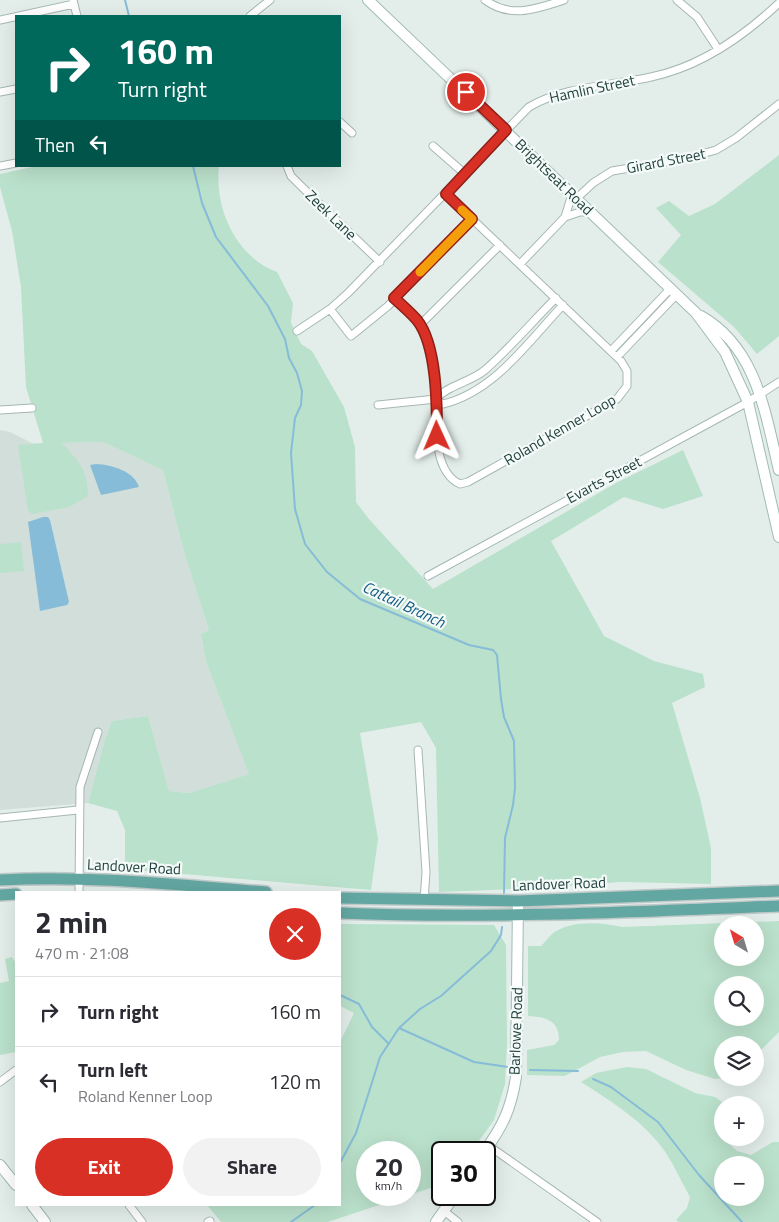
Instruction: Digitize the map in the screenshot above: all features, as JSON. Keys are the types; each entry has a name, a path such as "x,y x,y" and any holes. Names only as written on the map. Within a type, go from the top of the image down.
{"main road":[{"name":"Landover Road","path":"0,880 78,879 254,891"},
{"name":"Landover Road","path":"341,898 424,901 518,901 779,891"},
{"path":"0,895 15,894"},
{"name":"Landover Road","path":"341,912 433,916 518,915 779,906"}],"street":[{"path":"251,15 270,0"},
{"path":"485,0 497,8 513,12 528,11 564,0"},
{"path":"677,0 697,17 718,50"},
{"name":"Brightseat Road","path":"372,1 696,313 725,352 748,402 779,537"},
{"path":"20,15 73,2 77,15"},
{"name":"Hamlin Street","path":"297,331 330,309 380,262 529,107 548,98 660,75 718,50 779,3"},
{"path":"0,20 15,16"},
{"path":"0,92 15,89"},
{"name":"Girard Street","path":"574,196 612,171 684,159 716,150 736,138 779,104"},
{"path":"341,123 352,133"},
{"path":"433,146 465,174"},
{"path":"0,166 15,162"},
{"name":"Zeek Lane","path":"288,167 292,176 301,186 380,262"},
{"name":"Roland Kenner Loop","path":"394,298 420,325 431,354 436,399 438,448 447,470 452,478 460,484 468,482 618,398 628,386 627,370 617,357 446,194"},
{"path":"520,264 565,217 574,196"},
{"path":"565,217 580,212 591,212"},
{"path":"330,309 351,336 394,298 472,219"},
{"path":"420,325 500,245"},
{"path":"611,351 674,291"},
{"path":"617,357 674,291"},
{"path":"436,399 441,392 465,383 485,370 556,298"},
{"path":"378,405 436,399 443,404 469,395 496,376 563,305"},
{"name":"Brightseat Road","path":"696,313 715,325 740,352 755,377 779,470"},
{"name":"Evarts Street","path":"428,576 748,402 779,382"},
{"path":"0,410 32,408"},
{"path":"79,891 78,810 81,779 98,732"},
{"path":"418,750 426,872 424,901"},
{"path":"0,818 78,810"},
{"name":"Barlowe Road","path":"492,1141 504,1122 512,1102 516,1077 518,901"},
{"path":"0,1082 15,1071"},
{"path":"496,1155 597,1222"},
{"path":"0,1164 15,1184"},
{"path":"33,1206 45,1222"},
{"path":"130,1206 142,1222"},
{"path":"436,1222 447,1206"},
{"path":"444,1211 458,1222"}],"shaded area":[{"path":"0,430 10,432 34,444 103,442 163,470 184,552 209,630 201,634 206,662 249,774 189,793 169,791 148,716 112,721 88,803 0,810"}],"green space":[{"path":"779,155 779,336 757,354 734,327 658,262 681,235 656,208 669,201 689,216 715,204"},
{"path":"32,167 219,167 220,198 224,214 231,229 239,243 250,255 263,265 277,272 293,303 291,323 301,344 312,351 344,407 355,447 356,502 368,518 433,589 616,483 683,450 703,496 663,509 624,497 551,541 604,636 654,661 703,674 705,687 672,703 700,798 711,848 711,884 621,882 439,892 436,748 421,722 360,733 378,839 371,890 125,869 125,830 117,811 88,803 112,721 148,716 169,791 189,793 249,774 206,662 201,634 209,630 184,552 163,470 103,442 62,443 74,456 84,472 88,496 69,507 32,514 28,510 18,445 43,443 26,387 21,287 12,231 0,187 0,174"},
{"path":"21,542 24,571 0,573 0,544"},
{"path":"779,921 779,1032 764,1047 764,1036 714,1036 714,1079 686,1070 646,1051 623,1052 600,1057 565,1076 527,1075 527,1050 554,1045 559,1040 557,1028 554,1024 540,1017 528,1016 528,946 541,946 552,934 567,926 586,923 622,927 714,923 714,966 764,966 764,922"},
{"path":"341,924 494,925 506,945 507,1044 505,1084 494,1120 479,1141 431,1141 431,1188 421,1191 421,1141 356,1141 356,1206 376,1206 328,1222 221,1222 208,1206 341,1206 341,1040 354,1013 341,1006"},
{"path":"12,957 15,962 15,1052 0,1055 0,983 9,981 5,959"},
{"path":"627,1067 646,1069 695,1093 714,1097 714,1146 731,1146 737,1151 751,1155 773,1142 779,1142 779,1222 679,1222 676,1220 687,1208 690,1197 666,1153 638,1122 581,1082 596,1073"}],"water":[{"path":"96,464 122,470 136,481 139,487 101,495 90,465"},
{"path":"48,517 50,520 69,602 67,605 40,611 28,522"}],"waterway":[{"name":"Cattail Branch","path":"125,0 129,15"},
{"name":"Cattail Branch","path":"193,167 202,203 216,237 268,306 285,339 289,358 297,373 302,391 301,405 295,418 291,453 295,509 305,544 327,572 360,599 469,645 493,650 497,655 504,717 514,741 515,788 505,838 504,893"},
{"name":"Cattail Branch","path":"341,1161 356,1133 380,1057 399,1028 420,1009 441,996 491,951 501,935 502,927"},
{"path":"341,995 359,1004 372,1027 389,1044"},
{"path":"399,1028 474,1062 508,1067"},
{"path":"530,1070 578,1071"},
{"path":"593,1079 611,1087 658,1122 699,1175 742,1222"},
{"name":"Cattail Branch","path":"291,1222 314,1206"}],"slow traffic":[{"path":"420,272 472,219 462,210"}],"route":[{"path":"437,436 436,385 431,354 417,320 394,298 472,219 446,194 506,130 466,92"}]}
